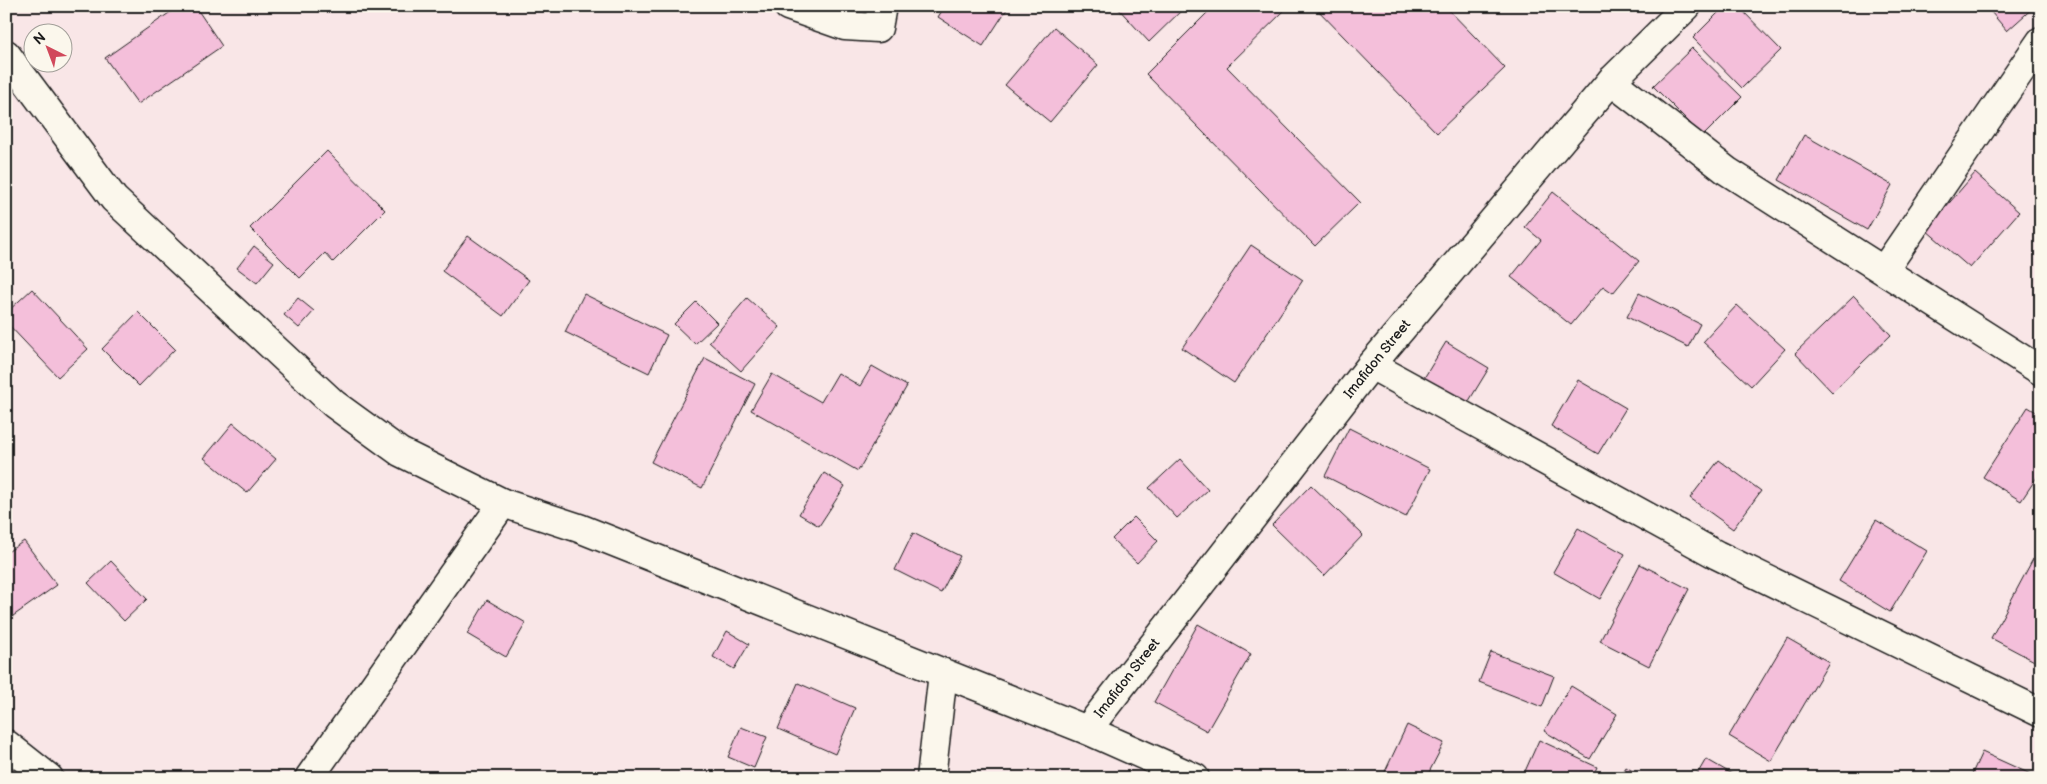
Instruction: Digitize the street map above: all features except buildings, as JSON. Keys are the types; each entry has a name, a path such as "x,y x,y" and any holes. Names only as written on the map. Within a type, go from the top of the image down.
{"street":[{"path":"788,6 845,26 878,28 882,6"},
{"name":"Imafidon Street","path":"1088,730 1371,365 1611,81 1687,6"},
{"path":"1884,270 2041,41"},
{"path":"6,54 114,198 334,404 400,452 503,503 579,528 1088,730 1196,778"},
{"path":"1611,81 1727,171 2041,372"},
{"path":"1371,365 1717,555 2041,713"},
{"path":"309,778 503,503"},
{"path":"931,778 943,673"},
{"path":"6,744 49,778"}]}
